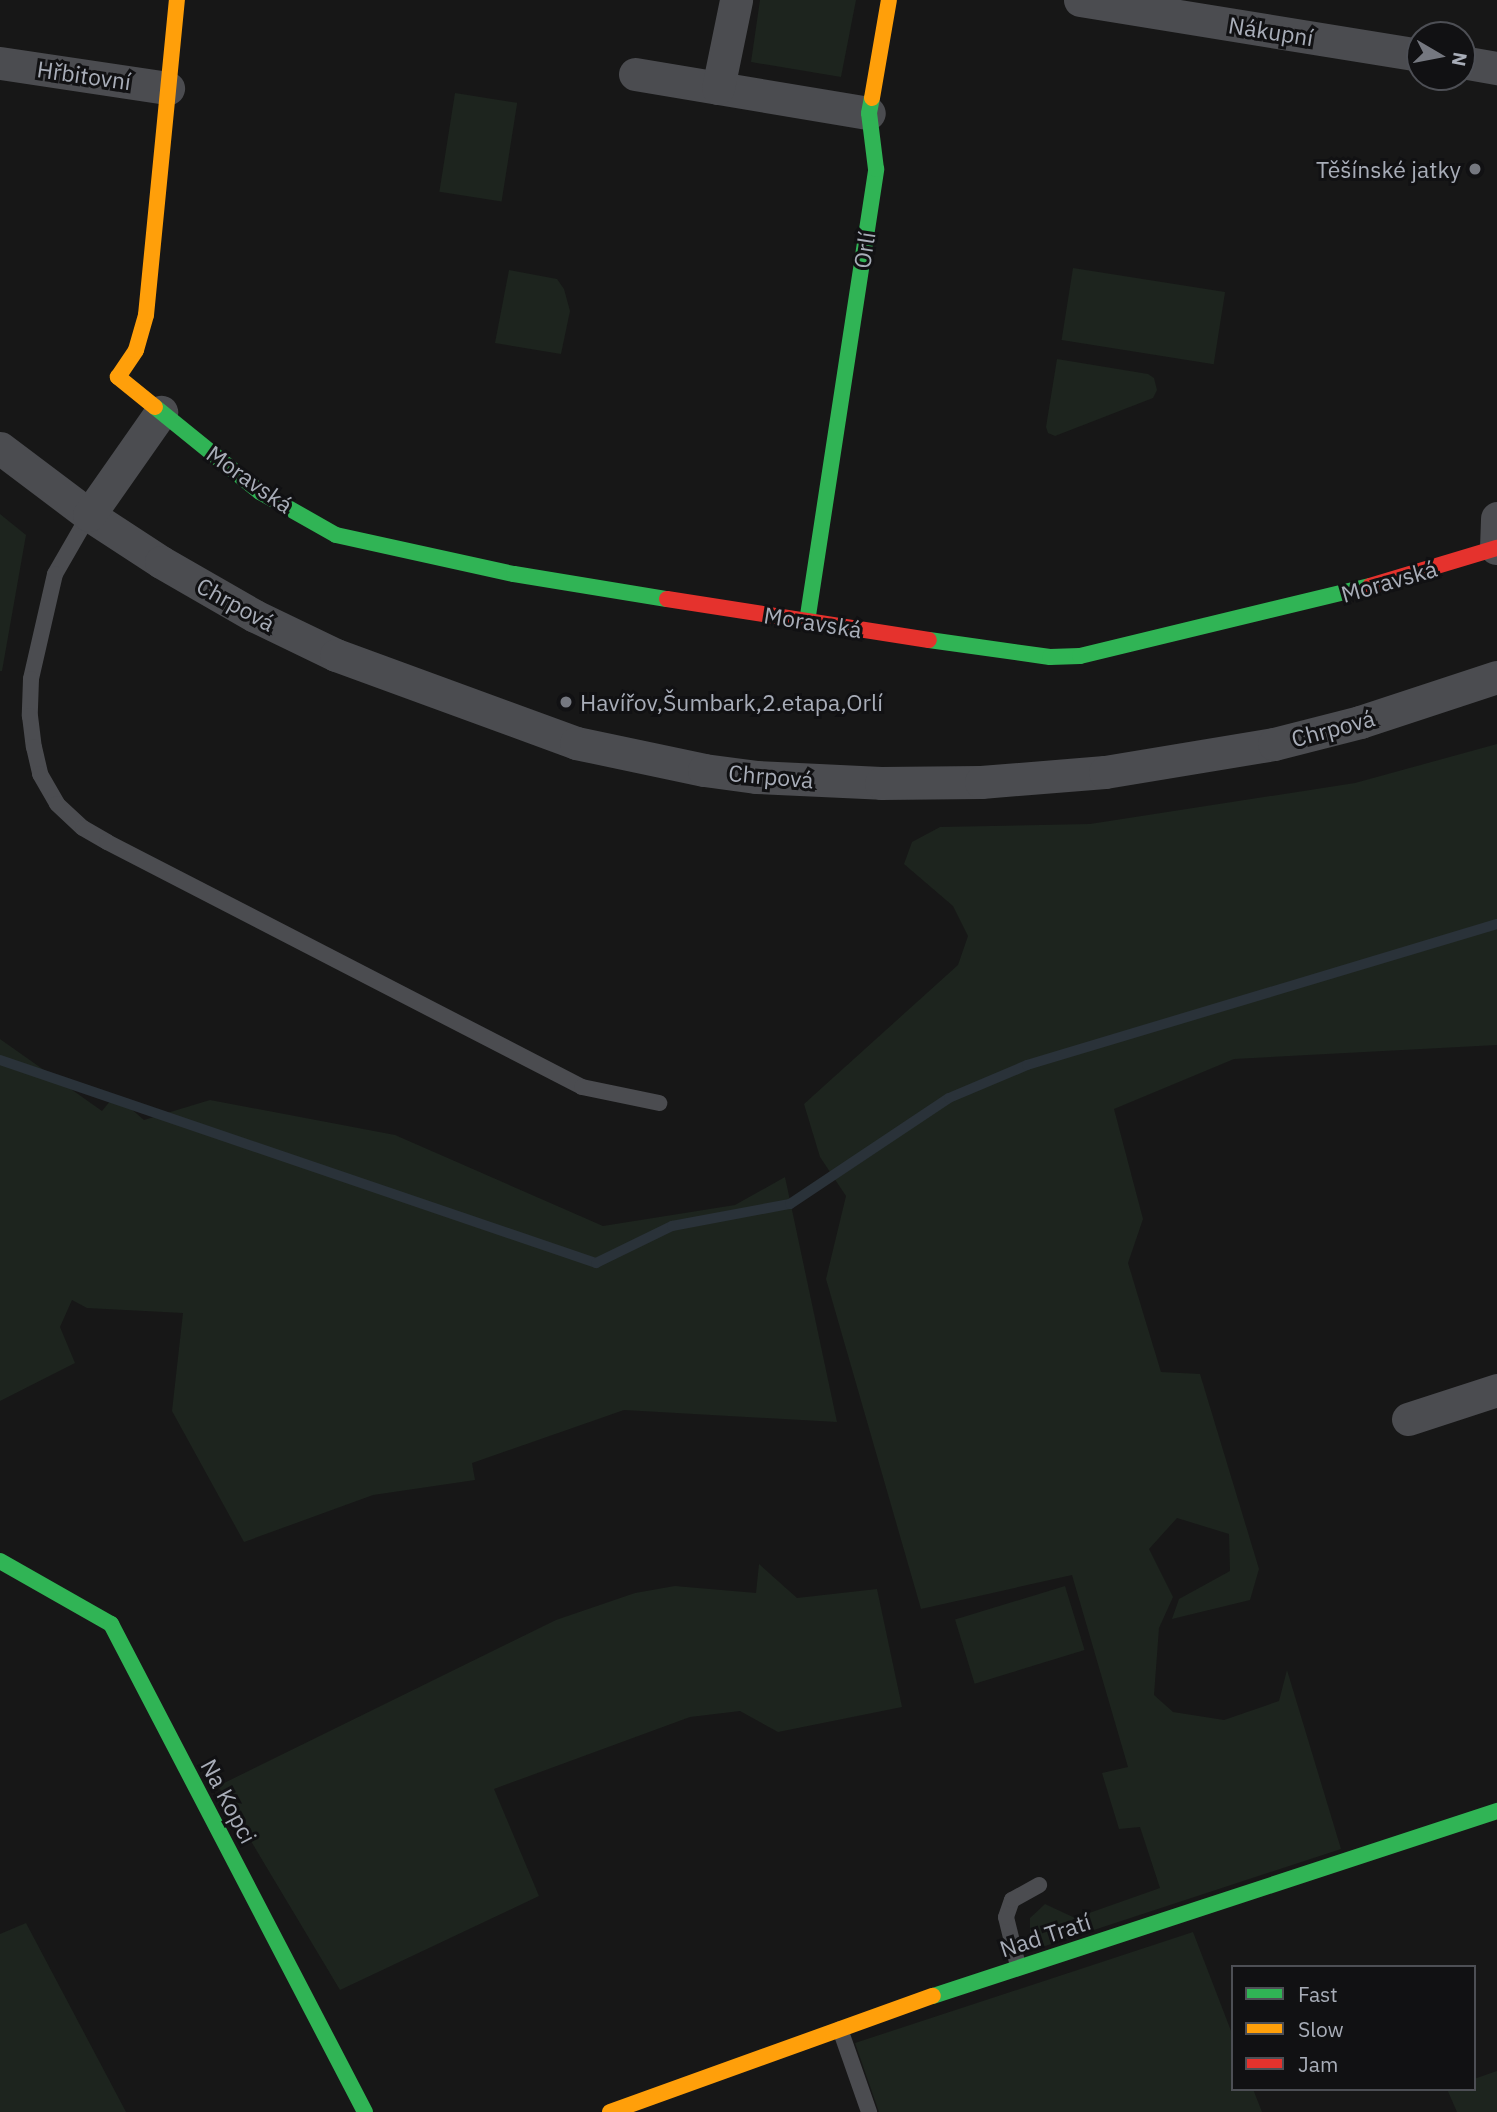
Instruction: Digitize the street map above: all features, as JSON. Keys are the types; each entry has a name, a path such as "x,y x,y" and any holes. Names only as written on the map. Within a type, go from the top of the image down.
{"street":[{"name":"Moravská","path":"177,0 146,315 136,350 118,377 260,492 336,535 514,574 807,622 1013,654 1080,656 1351,592 1497,549"},
{"path":"718,88 736,0"},
{"path":"635,74 870,113 889,0"},
{"name":"Nákupní","path":"1080,0 1406,53"},
{"name":"Hřbitovní","path":"0,63 168,88"},
{"path":"1476,64 1497,68"},
{"name":"Orlí","path":"807,622 876,169 870,113"},
{"path":"89,515 161,412"},
{"name":"Chrpová","path":"0,448 89,515 211,592 347,660 576,743 640,759 756,777 881,783 981,782 1105,772 1274,744 1360,722 1497,677"},
{"path":"1497,518 1497,549"},
{"path":"1408,1419 1497,1390"},
{"name":"Na Kopci","path":"0,1561 111,1623 365,2112"},
{"name":"Nad Tratí","path":"610,2112 1019,1967 1497,1811"}],"lane":[{"path":"89,515 55,574 32,679 30,716 40,774 57,804 107,842 582,1087 659,1103"},
{"path":"1019,1967 1006,1917 1012,1900 1039,1885"},
{"path":"840,2029 869,2112"}],"shaded area":[{"path":"760,0 856,0 841,77 751,62"},
{"path":"455,93 517,103 502,202 439,192"},
{"path":"1073,268 1225,292 1214,364 1062,340"},
{"path":"509,270 557,279 564,289 570,311 561,354 495,343"},
{"path":"1057,359 1148,374 1154,378 1157,390 1153,398 1055,436 1048,433 1046,427"},
{"path":"0,514 26,535 2,671 0,671"},
{"path":"1497,744 1497,1045 1234,1059 1114,1109 1143,1219 1128,1263 1161,1372 1200,1374 1259,1569 1250,1600 1172,1619 1179,1599 1230,1571 1229,1534 1177,1518 1149,1549 1173,1597 1159,1628 1154,1695 1173,1712 1224,1720 1279,1701 1287,1670 1341,1849 1036,1949 1030,1932 1030,1918 1045,1904 1075,1918 1160,1888 1140,1827 1119,1829 1102,1773 1128,1767 1072,1575 921,1609 826,1279 846,1196 820,1157 804,1104 958,965 968,936 953,906 904,864 912,842 940,827 1090,824 1355,783"},
{"path":"0,1039 102,1111 115,1095 144,1120 210,1100 395,1135 603,1226 735,1205 785,1177 837,1422 624,1410 472,1463 475,1480 373,1495 244,1542 172,1411 183,1313 87,1308 72,1300 60,1327 75,1363 0,1401"},
{"path":"759,1564 797,1598 877,1589 902,1707 778,1732 740,1711 690,1717 494,1789 539,1896 340,1990 218,1786 556,1620 635,1593 675,1586 756,1593"},
{"path":"1065,1586 1085,1650 975,1684 955,1620"},
{"path":"26,1923 126,2112 0,2112 0,1934"},
{"path":"1193,1932 1231,2031 1231,2091 1254,2091 1262,2112 879,2112 855,2043"},
{"path":"1497,2071 1497,2112 1457,2112 1448,2091 1476,2091 1476,2078"}],"waterway":[{"path":"0,1060 596,1263 672,1226 790,1204 949,1098 1027,1065 1497,924"}],"traffic: fast":[{"path":"807,622 876,169 869,113 872,98"},
{"path":"155,407 260,492 336,535 514,574 667,599"},
{"path":"929,640 1050,657 1080,656 1370,586"},
{"path":"0,1561 111,1624 365,2112"},
{"path":"933,1996 1497,1811"}],"traffic: slow":[{"path":"155,407 118,377 136,350 146,315 177,0"},
{"path":"872,98 889,0"},
{"path":"610,2112 933,1996"}],"traffic: jam":[{"path":"1370,586 1497,548"},
{"path":"667,599 929,640"}],"place":[{"name":"Těšínské jatky","path":"1475,169"},
{"name":"Havířov,Šumbark,2.etapa,Orlí","path":"566,702"}]}
